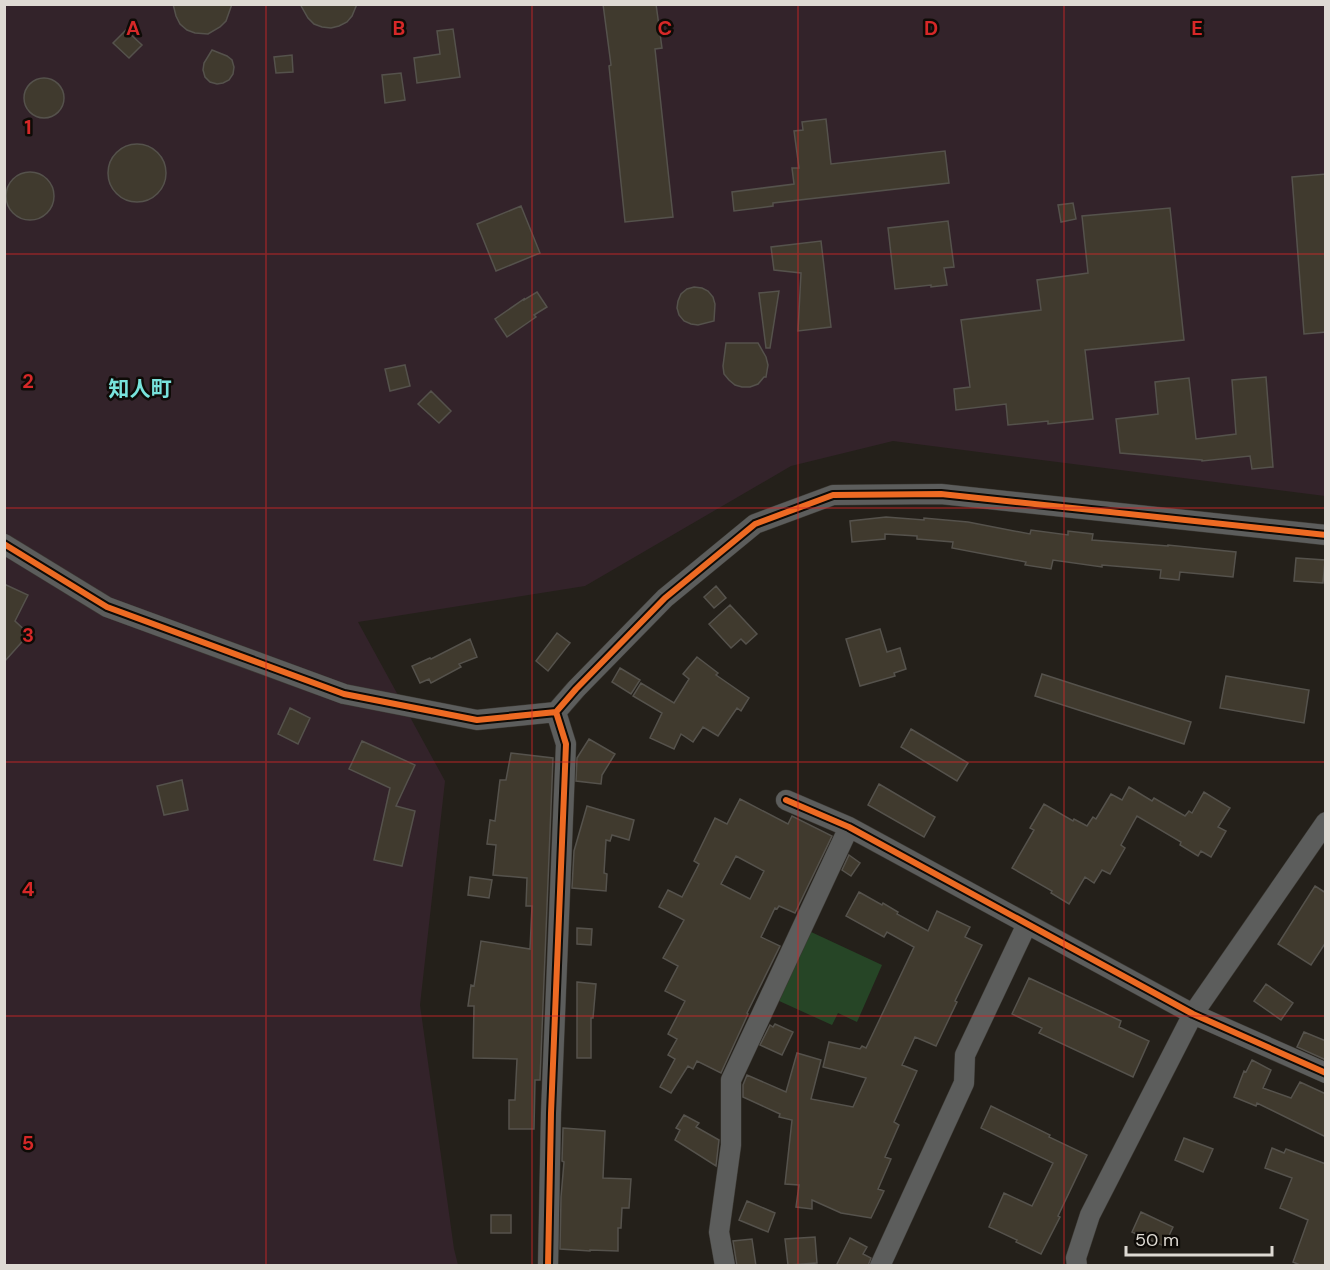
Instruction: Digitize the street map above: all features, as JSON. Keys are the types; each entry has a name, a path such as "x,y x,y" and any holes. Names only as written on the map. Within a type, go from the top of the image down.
{"street":[{"path":"4,544 107,607 344,694 477,720 556,712 665,598 755,524 833,495 941,494 1326,535"},
{"path":"548,1266 551,1113 566,744 556,712"},
{"path":"786,800 849,827 1193,1014 1326,1073"},
{"path":"1077,1266 1076,1258 1090,1215 1193,1014 1326,822"},
{"path":"725,1266 719,1232 731,1145 731,1080 849,827"},
{"path":"880,1266 964,1083 965,1055 1027,924"}],"shaded area":[{"path":"5,5 1325,5 1325,496 893,441 791,466 585,586 358,622 445,781 420,1005 458,1265 5,1266"}],"green space":[{"path":"809,931 882,965 857,1022 838,1013 832,1025 777,1000"}],"building":[{"path":"173,4 232,4 226,21 208,34 195,33 180,24"},
{"path":"300,4 357,4 347,22 331,28 314,24"},
{"path":"603,4 656,4 662,48 655,49 673,217 625,222 609,66 611,65"},
{"path":"453,29 460,77 417,83 414,58 440,54 437,31"},
{"path":"126,30 142,45 129,58 113,43"},
{"path":"212,50 232,60 233,74 223,83 210,82 205,77 204,63"},
{"path":"292,55 293,72 276,73 274,57"},
{"path":"401,73 405,100 385,103 382,75"},
{"path":"44,78 52,79 58,84 63,90 63,106 58,112 52,117 44,118 36,117 30,112 25,106 24,98 25,90 30,84 36,79"},
{"path":"826,119 831,164 945,151 949,183 773,203 773,206 734,211 732,192 794,184 792,168 799,168 794,131 803,130 802,122"},
{"path":"137,144 153,149 161,157 166,173 161,189 153,197 137,202 121,197 113,189 108,173 113,157 121,149"},
{"path":"30,172 47,179 54,196 47,213 30,220 13,213 6,196 13,179"},
{"path":"1326,174 1326,332 1304,334 1292,177"},
{"path":"1073,203 1076,219 1061,222 1058,205"},
{"path":"521,206 540,253 496,271 477,224"},
{"path":"1170,208 1184,340 1085,350 1093,419 1048,424 1048,421 1008,425 1006,404 956,410 954,389 970,387 961,320 1041,310 1037,280 1088,273 1082,216"},
{"path":"948,221 954,267 944,268 947,285 895,289 888,228"},
{"path":"821,241 831,327 798,331 801,273 774,270 771,247"},
{"path":"694,287 708,291 713,297 714,321 698,325 691,324 679,315 677,308 681,294"},
{"path":"779,291 770,348 766,348 759,293"},
{"path":"537,292 547,307 507,337 495,319"},
{"path":"726,343 758,343 768,365 766,377 750,387 735,385 729,380 724,374 723,366"},
{"path":"405,365 410,386 390,391 385,369"},
{"path":"1266,377 1273,467 1252,469 1250,456 1202,461 1120,453 1116,419 1158,414 1155,382 1189,378 1196,439 1236,434 1232,380"},
{"path":"431,391 451,411 439,423 418,404"},
{"path":"886,517 968,522 1030,534 1031,530 1068,535 1068,531 1093,534 1092,540 1236,552 1233,577 1180,572 1179,580 1160,578 1161,570 1102,565 1102,567 1053,560 1051,569 952,548 953,542 917,539 917,536 885,534 885,539 852,542 850,521"},
{"path":"1296,558 1325,560 1323,583 1294,581"},
{"path":"4,584 28,595 15,621 29,634 4,662"},
{"path":"716,586 726,598 714,608 704,597"},
{"path":"730,605 757,634 746,644 741,639 731,648 709,624"},
{"path":"880,629 887,652 900,648 906,669 894,673 895,676 860,686 846,639"},
{"path":"557,633 570,643 548,671 536,661"},
{"path":"470,639 477,657 459,664 461,667 431,683 429,679 420,683 412,666"},
{"path":"697,657 718,673 716,675 749,698 741,711 737,708 718,736 703,727 693,742 681,734 674,749 650,738 662,713 633,696 641,683 674,703 689,679 683,674"},
{"path":"620,668 640,680 631,694 612,682"},
{"path":"1042,674 1191,722 1184,744 1035,696"},
{"path":"1226,676 1309,690 1304,723 1220,708"},
{"path":"290,708 310,718 298,744 278,734"},
{"path":"911,729 968,763 957,781 901,747"},
{"path":"589,739 615,754 602,775 601,784 576,781 577,758"},
{"path":"362,741 415,765 396,806 415,811 402,866 374,860 390,788 349,769"},
{"path":"511,753 553,758 540,1080 535,1080 534,1129 509,1129 509,1100 515,1100 517,1059 473,1058 474,1006 468,1006 471,985 474,986 481,941 530,949 532,906 526,906 527,878 493,875 496,845 487,844 490,820 495,821 500,780 506,780"},
{"path":"182,780 188,810 164,815 157,786"},
{"path":"879,784 935,817 924,837 868,805"},
{"path":"1129,787 1152,801 1154,798 1185,816 1189,811 1192,813 1204,792 1230,808 1218,827 1226,831 1211,857 1201,851 1198,856 1180,845 1181,842 1137,816 1121,845 1125,848 1110,874 1102,870 1094,883 1085,877 1069,904 1051,893 1052,891 1012,868 1034,830 1030,828 1044,804 1073,821 1074,819 1087,826 1093,817 1096,819 1111,794 1122,800"},
{"path":"740,799 788,824 792,816 832,836 795,913 779,906 775,908 761,937 780,946 721,1073 697,1061 693,1069 688,1066 671,1093 660,1087 675,1059 668,1055 677,1039 668,1034 685,1001 665,991 678,966 663,958 684,920 659,907 668,890 682,897 699,864 694,861 715,818 727,824","holes":["736,856 764,871 750,899 721,884"]},
{"path":"587,806 634,820 629,840 612,835 610,841 606,840 604,873 607,874 606,891 572,888 574,851"},
{"path":"849,855 860,863 851,876 842,870"},
{"path":"470,877 492,880 489,898 468,895"},
{"path":"1315,886 1326,893 1326,942 1311,965 1278,944"},
{"path":"859,892 882,905 883,903 898,912 897,914 928,931 937,911 970,927 965,937 982,945 936,1046 915,1037 902,1065 917,1071 894,1122 899,1125 885,1157 891,1159 878,1189 884,1191 871,1218 841,1213 812,1200 812,1209 796,1207 799,1185 785,1184 792,1120 779,1117 780,1114 743,1097 743,1085 747,1075 786,1092 797,1053 821,1060 811,1099 853,1107 866,1078 823,1067 829,1042 860,1049 862,1046 866,1048 914,947 887,932 884,937 846,916"},
{"path":"577,928 592,929 591,945 577,944"},
{"path":"1029,978 1121,1021 1119,1027 1149,1041 1133,1077 1039,1033 1042,1028 1012,1014"},
{"path":"577,982 596,984 593,1018 591,1018 591,1058 577,1058"},
{"path":"1266,984 1293,1003 1281,1020 1254,1001"},
{"path":"775,1024 793,1032 782,1055 760,1045 770,1025 773,1027"},
{"path":"1304,1032 1326,1041 1326,1060 1297,1047"},
{"path":"1252,1060 1271,1070 1263,1088 1291,1098 1300,1082 1326,1094 1326,1137 1257,1103 1256,1106 1234,1097 1244,1071 1246,1072"},
{"path":"991,1106 1087,1155 1041,1254 989,1227 1004,1193 1032,1206 1053,1163 981,1128"},
{"path":"684,1115 699,1123 696,1127 719,1140 716,1166 675,1140 680,1130 676,1128"},
{"path":"563,1128 605,1131 603,1178 631,1179 629,1208 622,1208 621,1228 618,1228 618,1251 560,1249 564,1162 562,1161"},
{"path":"1184,1138 1213,1149 1203,1172 1175,1160"},
{"path":"1272,1148 1284,1153 1286,1149 1326,1164 1326,1266 1302,1266 1293,1262 1308,1220 1280,1208 1292,1178 1265,1168"},
{"path":"747,1201 775,1213 768,1232 739,1220"},
{"path":"1141,1212 1173,1227 1164,1246 1132,1232"},
{"path":"491,1215 511,1215 511,1233 491,1233"},
{"path":"815,1237 817,1263 788,1265 785,1239"},
{"path":"850,1238 867,1247 863,1254 871,1258 868,1266 836,1266"},
{"path":"752,1239 756,1266 737,1266 733,1241"}],"cycle path":[{"path":"4,544 107,607 344,694 477,720 556,712 665,598 755,524 833,495 941,494 1326,535"},
{"path":"548,1266 551,1113 566,744 556,712"},
{"path":"786,800 849,827 1193,1014 1326,1073"}],"district":[{"name":"知人町","path":"140,389"}]}
